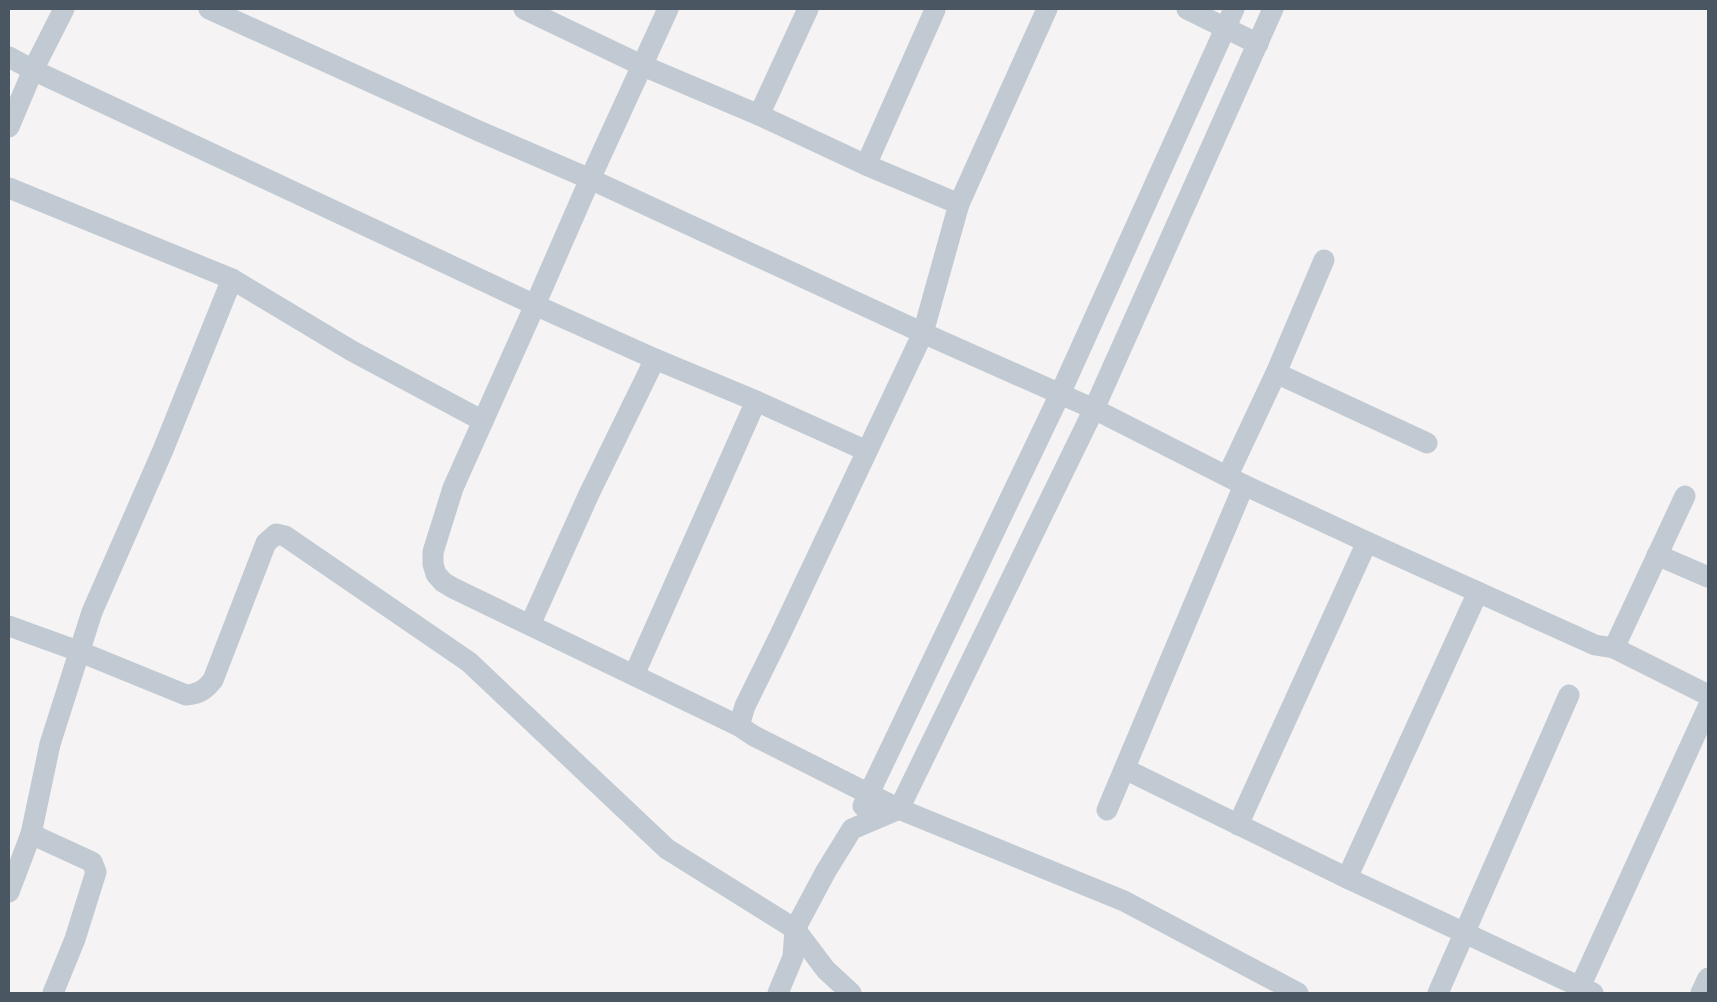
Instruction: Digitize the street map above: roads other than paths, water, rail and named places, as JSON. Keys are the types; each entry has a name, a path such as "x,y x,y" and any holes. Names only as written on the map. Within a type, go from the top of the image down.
{"street":[{"path":"9,127 33,70 64,9"},
{"path":"209,9 590,179 923,333 1094,409 1236,480 1367,542 1595,645 1614,648 1708,695"},
{"path":"668,9 590,179 536,305 453,488 433,552 433,564 436,574 443,582 739,726 754,736 899,809 1124,901 1298,993"},
{"path":"759,115 808,9"},
{"path":"739,726 745,706 923,333 959,204 1047,9"},
{"path":"1187,9 1229,18 1258,44"},
{"path":"852,829 899,809 1094,409 1273,9"},
{"path":"866,165 935,10"},
{"path":"536,11 642,65 759,115 866,165 959,204"},
{"path":"778,993 793,957 795,930 826,871 852,829 1060,394 1229,18"},
{"path":"9,57 33,70 536,305 867,451"},
{"path":"9,188 232,279 352,351 483,421"},
{"path":"1107,810 1125,769 1276,373 1324,260"},
{"path":"9,892 31,834 50,744 92,612 163,450 232,279"},
{"path":"530,625 589,494 655,359"},
{"path":"1276,373 1427,443"},
{"path":"634,675 756,401"},
{"path":"1614,648 1685,496"},
{"path":"9,626 186,695 197,694 205,689 213,680 266,543 276,534 285,536 469,662 667,849 795,930 826,970 851,993"},
{"path":"1238,826 1367,542"},
{"path":"1657,555 1708,577"},
{"path":"1347,878 1478,592"},
{"path":"1438,993 1569,695"},
{"path":"1125,769 1238,826 1464,934 1587,990 1708,706"},
{"path":"31,834 92,862 96,868 75,939 53,993"},
{"path":"1701,993 1708,978"}]}
